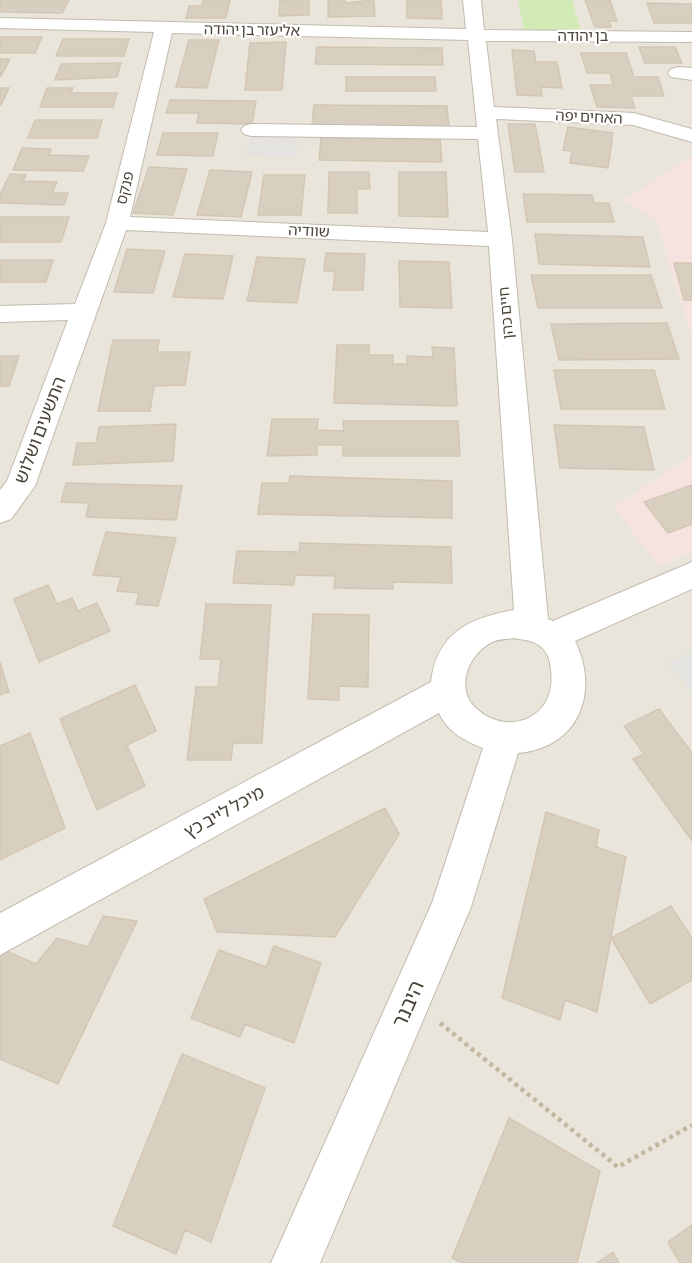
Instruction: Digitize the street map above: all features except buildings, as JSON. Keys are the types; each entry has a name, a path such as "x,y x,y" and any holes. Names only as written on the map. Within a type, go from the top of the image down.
{"street":[{"name":"חיים כהן","path":"472,0 542,632"},
{"path":"81,25 90,8"},
{"path":"258,29 260,10"},
{"name":"אליעזר בן יהודה","path":"0,23 164,29 258,29 475,35"},
{"name":"פנקס","path":"73,344 117,223 164,29"},
{"name":"בן יהודה","path":"475,35 692,37"},
{"name":"האחים יפה","path":"251,130 634,119 692,136"},
{"name":"שוודיה","path":"117,223 500,240"},
{"path":"0,314 85,312"},
{"name":"התשעים ושלוש","path":"0,511 20,486 73,344"},
{"path":"542,632 692,575"},
{"path":"515,624 542,632 563,647 569,667 571,689 560,716 536,734 504,739 479,731 460,718 450,702 448,672 460,647 484,630 515,624"},
{"name":"מיכל לייב כץ","path":"0,935 449,690"},
{"name":"היבנר","path":"295,1263 451,907 504,739"}],"path":[{"path":"410,1000 618,1167 692,1125"}],"shaded area":[{"path":"0,0 692,0 692,1263 0,1263"},
{"path":"251,130 300,131 296,158 245,156"},
{"path":"692,156 692,339 656,220 624,200"},
{"path":"692,455 692,550 659,567 614,507"},
{"path":"692,651 692,694 667,663"}],"green space":[{"path":"518,0 572,0 582,36 525,35"}]}
